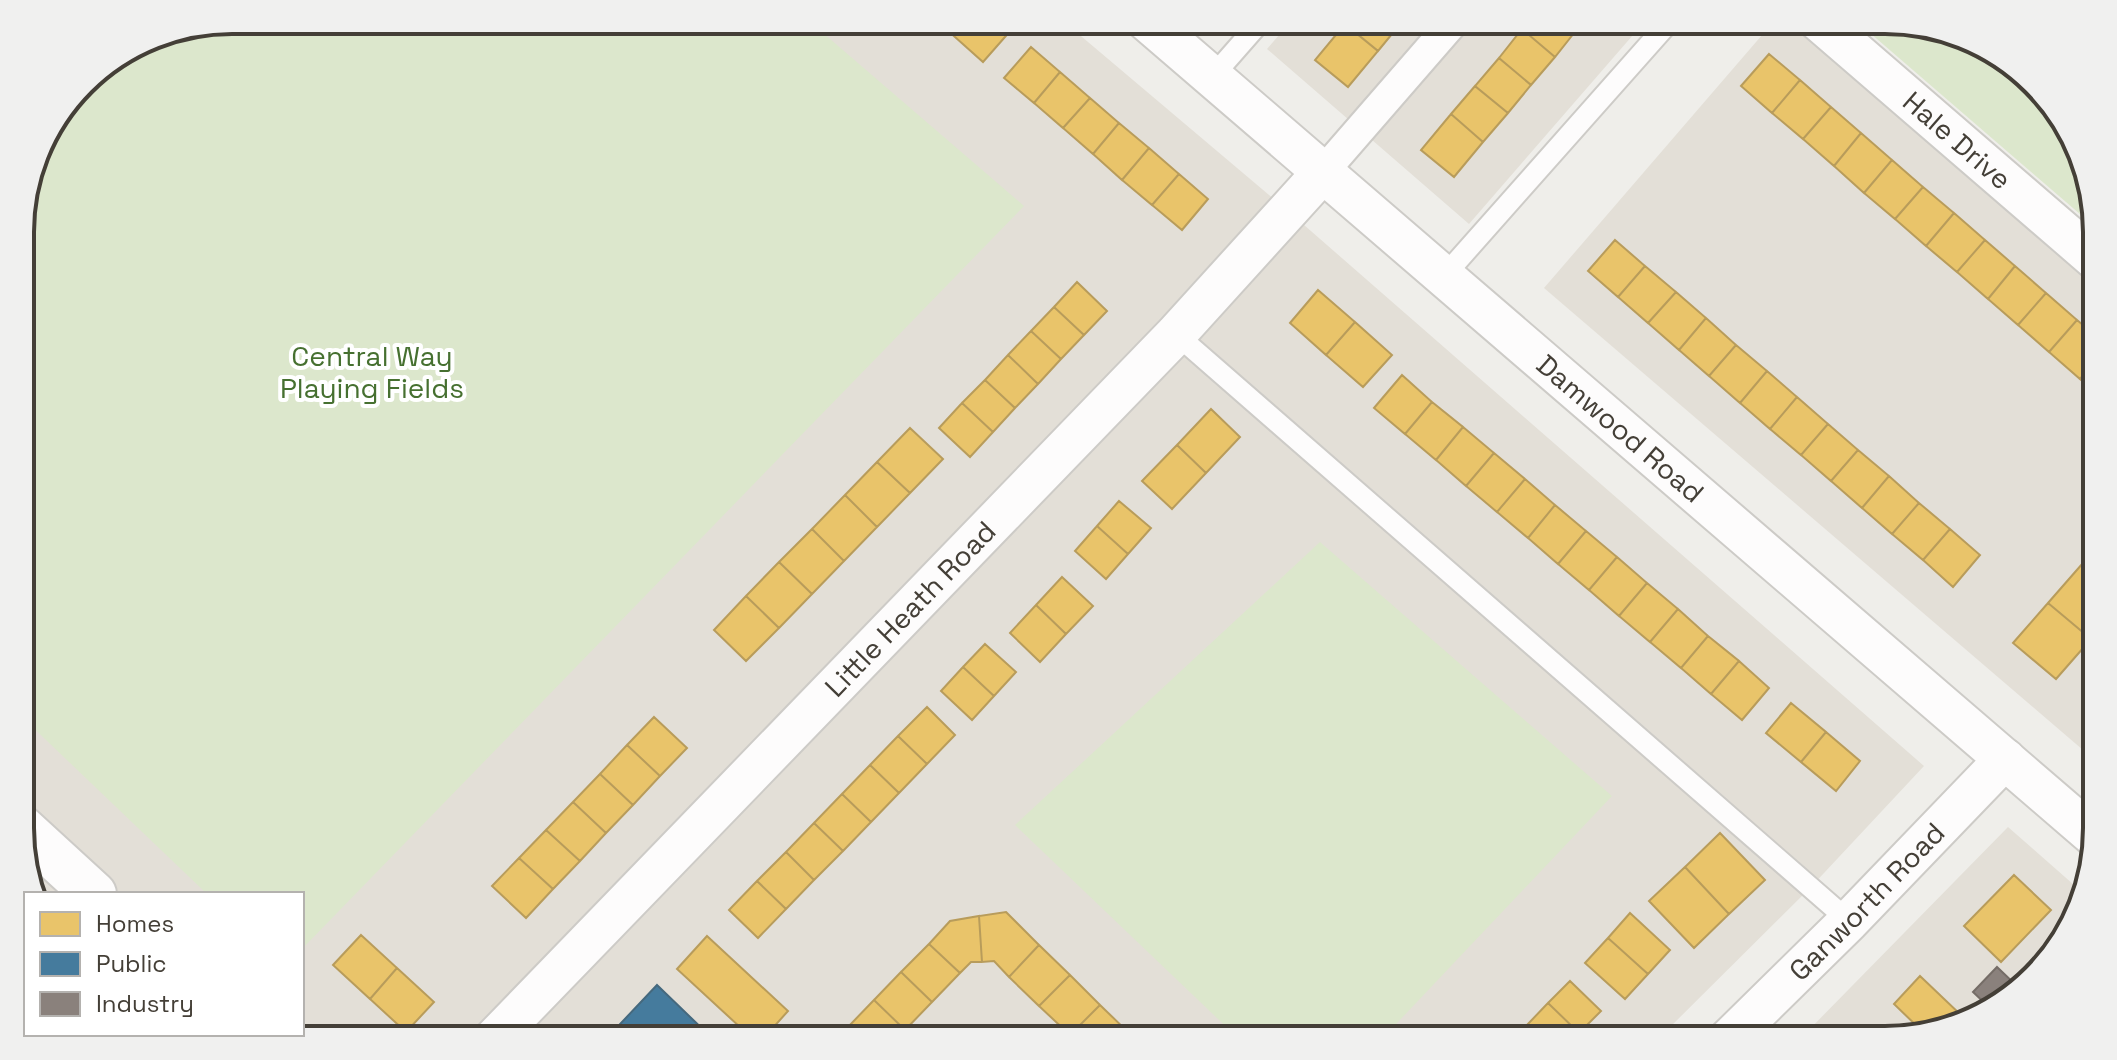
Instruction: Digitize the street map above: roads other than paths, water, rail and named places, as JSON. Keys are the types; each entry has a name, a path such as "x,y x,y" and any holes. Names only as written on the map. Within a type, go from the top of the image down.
{"street":[{"name":"Damwood Road","path":"1162,34 2083,827"},
{"path":"1323,172 1443,34"},
{"name":"Hale Drive","path":"1834,34 2083,249"},
{"name":"Little Heath Road","path":"507,1026 1176,334 1323,172"},
{"name":"Ganworth Road","path":"1742,1026 1849,921 2005,759"},
{"path":"35,840 92,892"}],"lane":[{"path":"1212,77 1250,34"},
{"path":"1444,276 1659,34"},
{"path":"1176,334 1849,921"}],"park label":[{"name":"Central Way Playing Fields","path":"372,372"}]}
